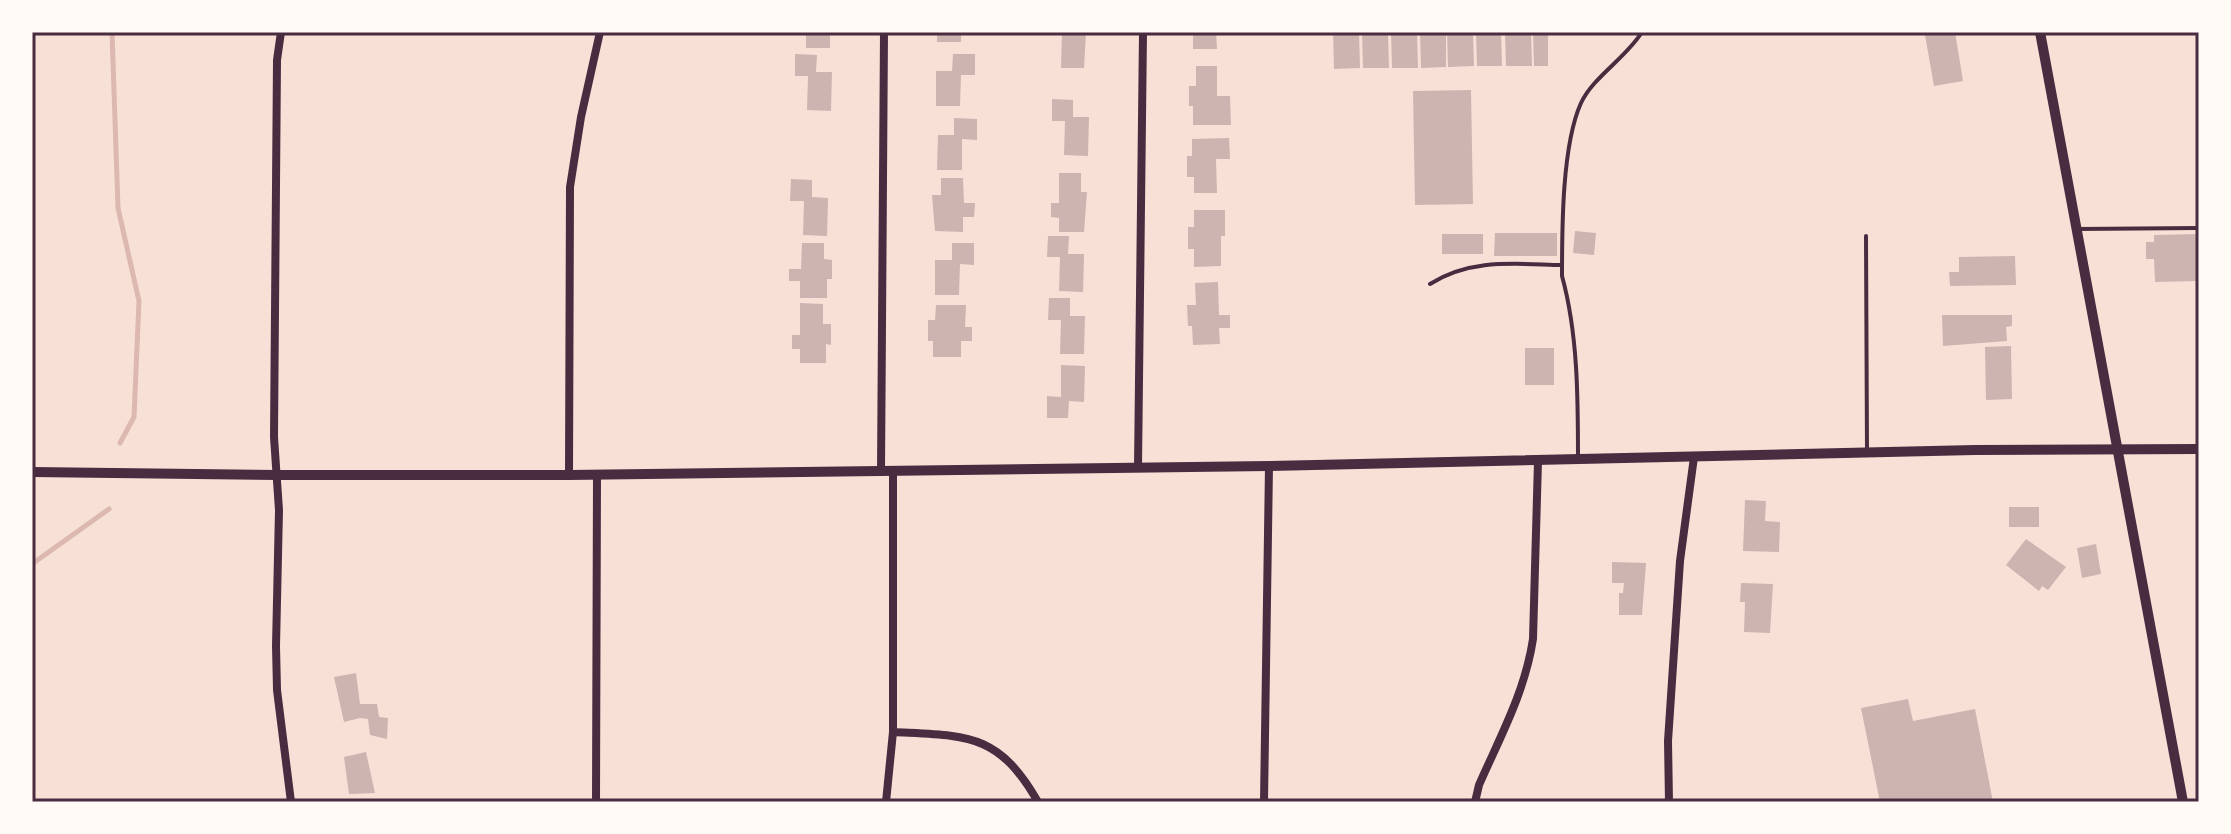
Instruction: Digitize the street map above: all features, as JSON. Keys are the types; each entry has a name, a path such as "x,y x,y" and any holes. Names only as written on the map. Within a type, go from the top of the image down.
{"street":[{"path":"281,32 277,75 274,429 279,510 276,646 277,690 291,802"},
{"path":"569,475 570,187 578,129 600,32"},
{"path":"881,472 884,32"},
{"path":"1138,468 1143,32"},
{"path":"2040,32 2183,802"},
{"path":"32,472 277,475 893,472 2199,449"},
{"path":"1669,802 1668,741 1680,561 1694,457"},
{"path":"1475,802 1479,785 1522,690 1530,662 1538,461"},
{"path":"1264,802 1269,466"},
{"path":"886,802 893,732 893,472"},
{"path":"596,802 597,475"},
{"path":"893,732 957,736 987,744 1008,760 1038,802"}],"lane":[{"path":"1578,460 1574,360 1562,265 1572,132 1582,101 1642,32"},
{"path":"2077,229 2199,228"},
{"path":"1866,236 1867,453"},
{"path":"1430,284 1449,272 1474,265 1562,265"}],"building":[{"path":"806,32 830,32 830,48 806,48"},
{"path":"937,32 961,32 961,42 937,42"},
{"path":"1062,32 1086,32 1084,68 1061,68"},
{"path":"1193,32 1216,32 1217,49 1193,49"},
{"path":"1333,32 1359,32 1360,68 1334,69"},
{"path":"1362,32 1388,32 1389,68 1363,68"},
{"path":"1391,32 1417,32 1418,68 1392,68"},
{"path":"1420,32 1446,32 1446,67 1421,68"},
{"path":"1447,32 1473,32 1474,66 1448,67"},
{"path":"1476,32 1501,32 1502,66 1477,66"},
{"path":"1505,32 1531,32 1532,66 1506,66"},
{"path":"1533,32 1548,32 1548,66 1534,66"},
{"path":"1955,32 1963,81 1934,86 1925,35"},
{"path":"795,54 817,55 816,72 832,72 831,111 807,110 808,76 795,76"},
{"path":"953,54 975,54 975,75 961,75 960,106 936,106 936,71 952,71"},
{"path":"1196,66 1217,66 1217,96 1230,96 1231,125 1193,125 1189,86 1196,86"},
{"path":"1471,90 1473,204 1415,205 1413,91"},
{"path":"1052,99 1073,100 1073,117 1089,117 1088,156 1064,155 1065,121 1052,121"},
{"path":"954,118 977,119 977,140 962,139 962,170 937,170 938,135 954,135"},
{"path":"1229,138 1230,159 1216,159 1217,193 1194,193 1194,177 1187,177 1187,156 1192,156 1192,139"},
{"path":"1059,173 1081,173 1081,192 1087,192 1084,232 1059,232 1059,218 1051,217 1051,203 1059,203"},
{"path":"941,178 963,178 964,203 975,203 974,217 963,217 963,232 935,231 932,195 941,195"},
{"path":"791,179 812,180 812,197 828,198 827,236 803,235 804,201 790,201"},
{"path":"1194,210 1225,210 1221,266 1194,267 1194,249 1188,249 1188,227 1194,227"},
{"path":"1575,231 1596,233 1594,255 1573,253"},
{"path":"1495,233 1557,233 1557,256 1494,256"},
{"path":"1442,234 1483,234 1483,254 1442,254"},
{"path":"2199,234 2199,281 2155,282 2154,259 2146,259 2146,242 2154,242 2154,235"},
{"path":"1048,236 1069,236 1068,254 1084,254 1083,292 1059,291 1060,257 1047,257"},
{"path":"802,243 824,243 824,259 832,260 832,279 827,279 827,298 800,298 800,281 789,281 789,269 801,269"},
{"path":"952,243 974,243 974,265 960,264 959,295 935,295 935,260 952,260"},
{"path":"2015,256 2016,285 1950,286 1949,272 1959,272 1959,257"},
{"path":"1218,282 1219,315 1230,315 1230,328 1219,328 1220,344 1193,345 1187,305 1196,305 1195,283"},
{"path":"1049,298 1070,298 1070,316 1085,316 1084,354 1060,354 1061,320 1048,320"},
{"path":"800,303 823,304 823,324 831,324 831,345 826,344 826,363 800,363 800,349 792,349 792,335 800,335"},
{"path":"936,305 966,305 965,327 972,327 972,341 961,341 961,357 933,357 933,341 928,341 928,320 935,320"},
{"path":"1942,315 2012,315 2012,326 2006,327 2007,341 1943,346"},
{"path":"2011,346 2012,399 1986,400 1985,347"},
{"path":"1525,348 1554,348 1554,385 1525,385"},
{"path":"1061,365 1085,366 1084,402 1069,401 1068,418 1047,418 1047,396 1061,397"},
{"path":"1745,500 1766,501 1765,521 1780,522 1779,552 1743,551"},
{"path":"2009,507 2039,507 2039,527 2009,527"},
{"path":"2026,539 2066,567 2048,590 2042,586 2039,591 2006,565"},
{"path":"2096,544 2101,574 2082,578 2077,548"},
{"path":"1612,562 1646,563 1642,615 1619,615 1619,593 1623,593 1624,583 1612,583"},
{"path":"1741,583 1773,584 1770,633 1744,632 1745,602 1740,602"},
{"path":"356,673 360,704 377,704 379,717 388,718 387,739 370,735 368,719 344,722 334,677"},
{"path":"1908,699 1913,721 1975,709 1993,802 1880,802 1861,708"},
{"path":"366,752 375,793 349,794 344,757"}],"waterway":[{"path":"112,32 118,208 139,301 134,417 120,443"},
{"path":"32,564 109,509"}]}
